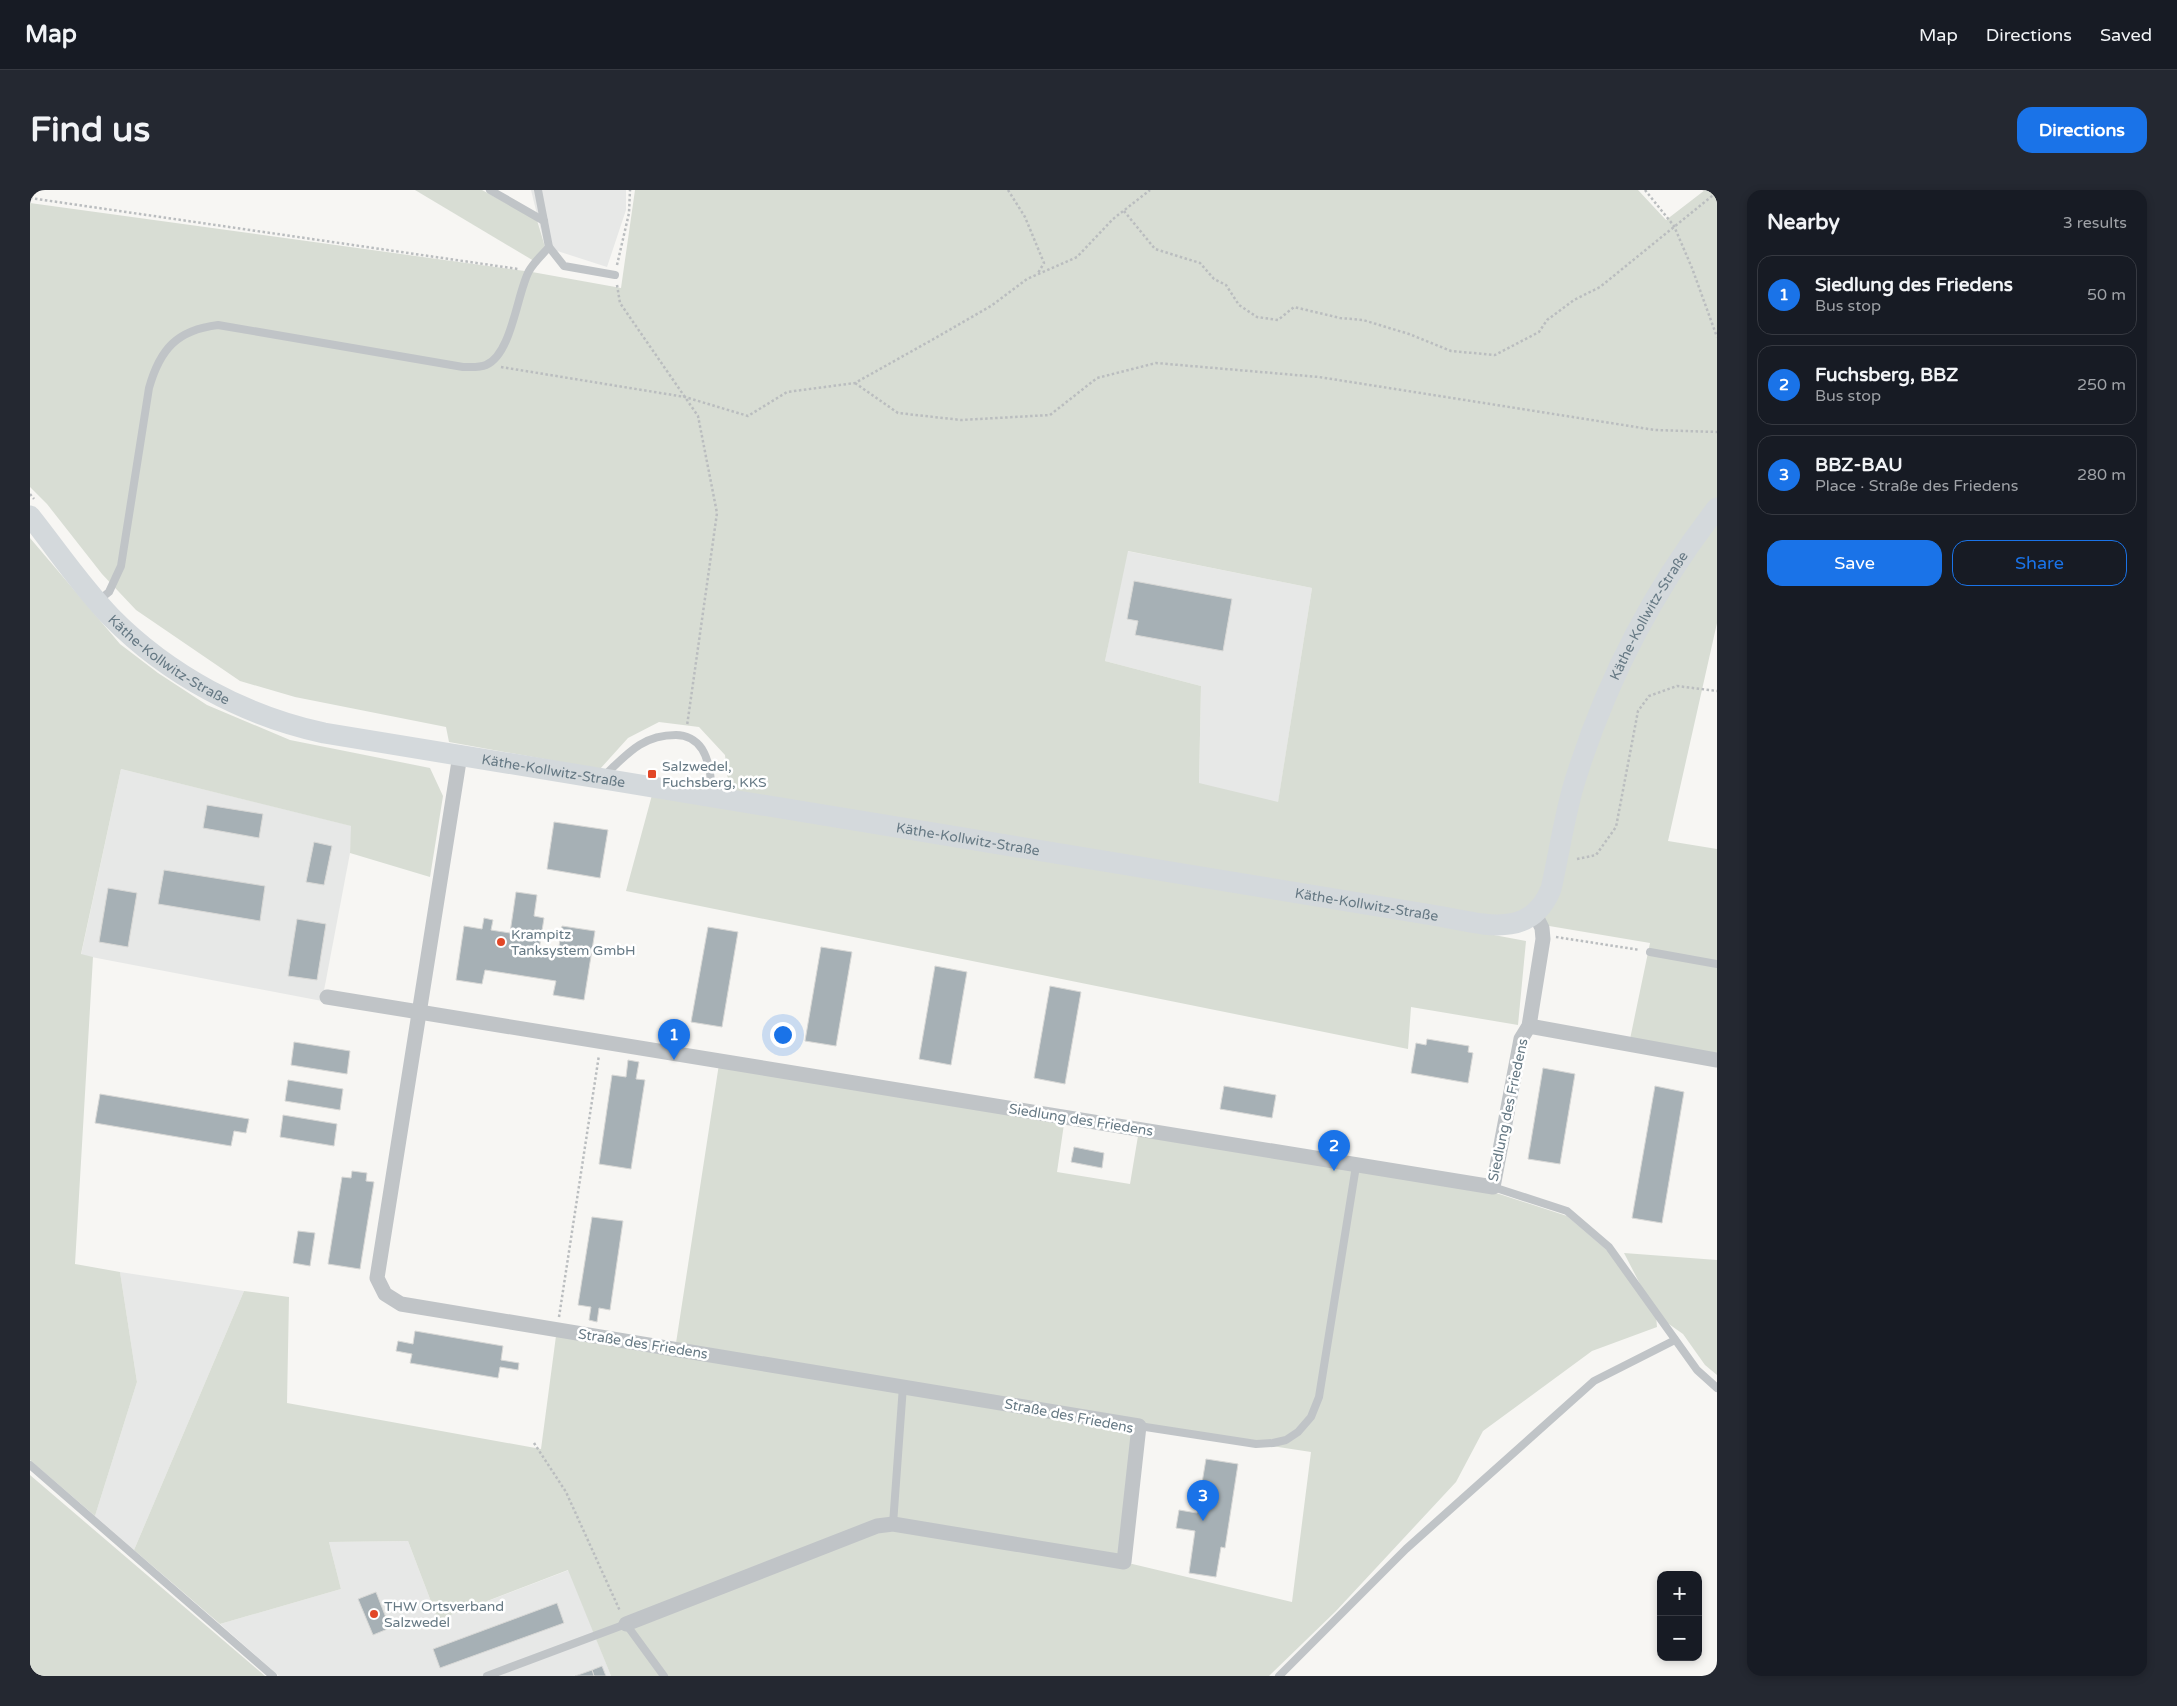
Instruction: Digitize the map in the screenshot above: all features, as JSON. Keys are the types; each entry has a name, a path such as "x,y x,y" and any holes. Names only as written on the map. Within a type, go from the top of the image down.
{"main road":[{"name":"Käthe-Kollwitz-Straße","path":"33,508 97,602 129,634 166,663 208,689 248,709 286,724 315,731 460,755 1432,915 1507,925 1518,924 1535,914 1546,901 1551,889 1574,786 1589,738 1607,692 1632,639 1663,584 1717,508"}],"street":[{"path":"418,1010 460,755"},
{"name":"Siedlung des Friedens","path":"327,997 418,1010 1356,1166 1493,1187 1521,1039 1529,1026 1543,935 1540,920 1535,914"},
{"name":"Straße des Friedens","path":"418,1010 377,1278 385,1294 401,1304 1139,1426 1124,1562 893,1524 877,1526 626,1624"},
{"name":"Siedlung des Friedens","path":"1529,1026 1717,1060"}],"lane":[{"path":"490,190 544,221"},
{"path":"538,190 550,247 564,266 615,275"},
{"path":"97,602 109,592 121,566 149,388 154,369 179,337 198,328 218,325 463,367 474,368 487,365 499,353 508,337 530,271 550,247"},
{"path":"602,778 630,751 659,735 686,735 702,748 709,767 713,796"},
{"path":"1650,952 1717,964"},
{"path":"1139,1426 1256,1444 1273,1444 1286,1440 1298,1432 1311,1417 1319,1397 1356,1166"},
{"path":"1493,1187 1567,1211 1609,1247 1674,1340 1697,1370 1717,1388"},
{"path":"1279,1676 1406,1549 1594,1381 1674,1340"},
{"path":"893,1524 903,1386"},
{"path":"30,1465 273,1676"},
{"path":"487,1676 626,1624 664,1676"}],"path":[{"path":"630,190 629,213 615,275 620,303 698,416 718,513 686,735"},
{"path":"1008,190 1025,217 1044,263 1037,275"},
{"path":"487,365 685,397 748,416 787,392 855,383 991,306 1027,280 1077,257 1113,219 1150,190"},
{"path":"1644,190 1674,226 1692,268 1717,337"},
{"path":"1124,211 1155,249 1200,263 1214,278 1226,285 1239,305 1257,317 1278,320 1294,307 1340,318 1363,320 1409,334 1450,351 1495,355 1539,332 1547,320 1574,300 1600,286 1717,192"},
{"path":"30,198 530,271"},
{"path":"855,383 898,413 961,420 1050,415 1097,378 1156,363 1319,377 1655,430 1717,432"},
{"path":"30,494 33,508"},
{"path":"1558,856 1573,859 1596,855 1616,827 1638,711 1649,696 1678,686 1717,691"},
{"path":"1543,935 1650,952"},
{"path":"557,1330 602,1041"},
{"path":"534,1443 566,1492 626,1624"}],"shaded area":[{"path":"415,190 482,190 537,220 545,247 534,261"},
{"path":"531,190 626,190 626,210 607,267 545,247"},
{"path":"635,190 1638,190 1666,220 1705,190 1717,190 1717,623 1668,841 1717,849 1717,1060 1629,1044 1650,943 729,790 725,755 699,727 659,722 628,738 600,769 449,742 446,727 295,697 240,681 136,610 102,574 47,504 30,487 30,203 532,272 621,288","holes":["1128,551 1312,588 1278,802 1199,783 1201,686 1105,661"]},
{"path":"30,538 120,644 158,673 207,705 290,740 430,768 443,796 430,877 350,853 351,826 121,769 81,954 93,957 75,1264 120,1272 137,1382 95,1516 30,1460"},
{"path":"1127,551 1312,588 1278,803 1199,784 1201,686 1105,661"},
{"path":"121,769 352,826 350,853 322,1001 81,955"},
{"path":"652,795 1419,921 1526,941 1518,1025 1411,1007 1408,1049 626,891"},
{"path":"719,1064 1064,1124 1057,1172 1130,1184 1138,1136 1493,1192 1567,1216 1609,1252 1654,1311 1624,1253 1717,1260 1717,1375 1705,1365 1683,1334 1656,1315 1657,1327 1592,1351 1483,1431 1456,1482 1336,1611 1269,1676 611,1676 568,1570 438,1620 408,1541 329,1542 341,1589 220,1624 134,1550 244,1291 289,1297 287,1403 541,1449 556,1336 674,1356","holes":["1139,1426 1311,1452 1292,1602 1124,1562"]},
{"path":"120,1272 244,1291 134,1550 95,1516 137,1382"},
{"path":"30,1475 265,1676 30,1676"},
{"path":"408,1541 438,1620 569,1570 611,1676 279,1676 220,1624 341,1589 329,1542"}],"building":[{"path":"1134,581 1232,599 1223,651 1135,635 1138,621 1127,619"},
{"path":"207,805 263,814 259,838 203,828"},
{"path":"554,822 608,830 600,878 547,869"},
{"path":"314,842 332,846 324,885 306,882"},
{"path":"164,870 265,886 260,921 158,904"},
{"path":"108,888 137,893 128,947 99,942"},
{"name":"Krampitz Tanksystem GmbH","path":"516,892 537,895 534,916 544,918 539,950 558,953 562,926 595,931 584,1000 553,995 556,981 485,970 482,984 456,980 464,926 482,929 484,918 493,920 491,930 510,933"},
{"path":"297,919 326,924 317,980 288,976"},
{"path":"708,927 738,932 722,1027 691,1022"},
{"path":"821,947 852,952 836,1046 805,1041"},
{"path":"935,966 967,972 951,1065 919,1059"},
{"path":"1050,986 1081,992 1065,1084 1034,1078"},
{"path":"1427,1039 1469,1046 1468,1052 1473,1053 1468,1083 1411,1073 1416,1043 1426,1045"},
{"path":"294,1042 350,1051 347,1074 291,1065"},
{"path":"628,1060 639,1062 636,1079 645,1080 631,1169 599,1164 612,1075 626,1077"},
{"path":"1543,1068 1575,1074 1560,1164 1528,1159"},
{"path":"288,1080 343,1089 340,1110 285,1101"},
{"path":"1224,1086 1276,1095 1272,1118 1220,1109"},
{"path":"1655,1086 1684,1092 1662,1223 1632,1218"},
{"path":"100,1094 249,1119 246,1133 234,1131 231,1146 95,1123"},
{"path":"283,1115 337,1124 334,1146 280,1137"},
{"path":"1074,1147 1104,1153 1102,1168 1071,1162"},
{"path":"352,1171 367,1173 366,1181 374,1182 360,1269 328,1264 342,1177 351,1178"},
{"path":"592,1217 623,1221 610,1310 599,1308 597,1322 589,1320 591,1307 578,1305"},
{"path":"298,1231 315,1233 310,1266 293,1263"},
{"path":"415,1331 503,1346 501,1360 519,1363 518,1370 500,1367 498,1378 410,1363 412,1354 396,1351 398,1341 413,1344"},
{"path":"1206,1459 1238,1464 1225,1548 1221,1547 1216,1577 1189,1573 1195,1531 1176,1528 1179,1510 1197,1513"},
{"name":"THW Ortsverband Salzwedel","path":"376,1592 390,1628 373,1635 358,1599"},
{"path":"557,1603 564,1623 440,1668 433,1649"},
{"path":"602,1666 606,1676 594,1676 592,1670"},
{"path":"592,1670 594,1676 575,1676"}],"place":[{"name":"Salzwedel, Fuchsberg, KKS","path":"652,774"},
{"name":"Krampitz Tanksystem GmbH","path":"501,942"},
{"name":"Siedlung des Friedens","path":"674,1060"},
{"name":"Fuchsberg, BBZ","path":"1334,1171"},
{"name":"BBZ-BAU","path":"1203,1521"},
{"name":"THW Ortsverband Salzwedel","path":"374,1614"}]}
